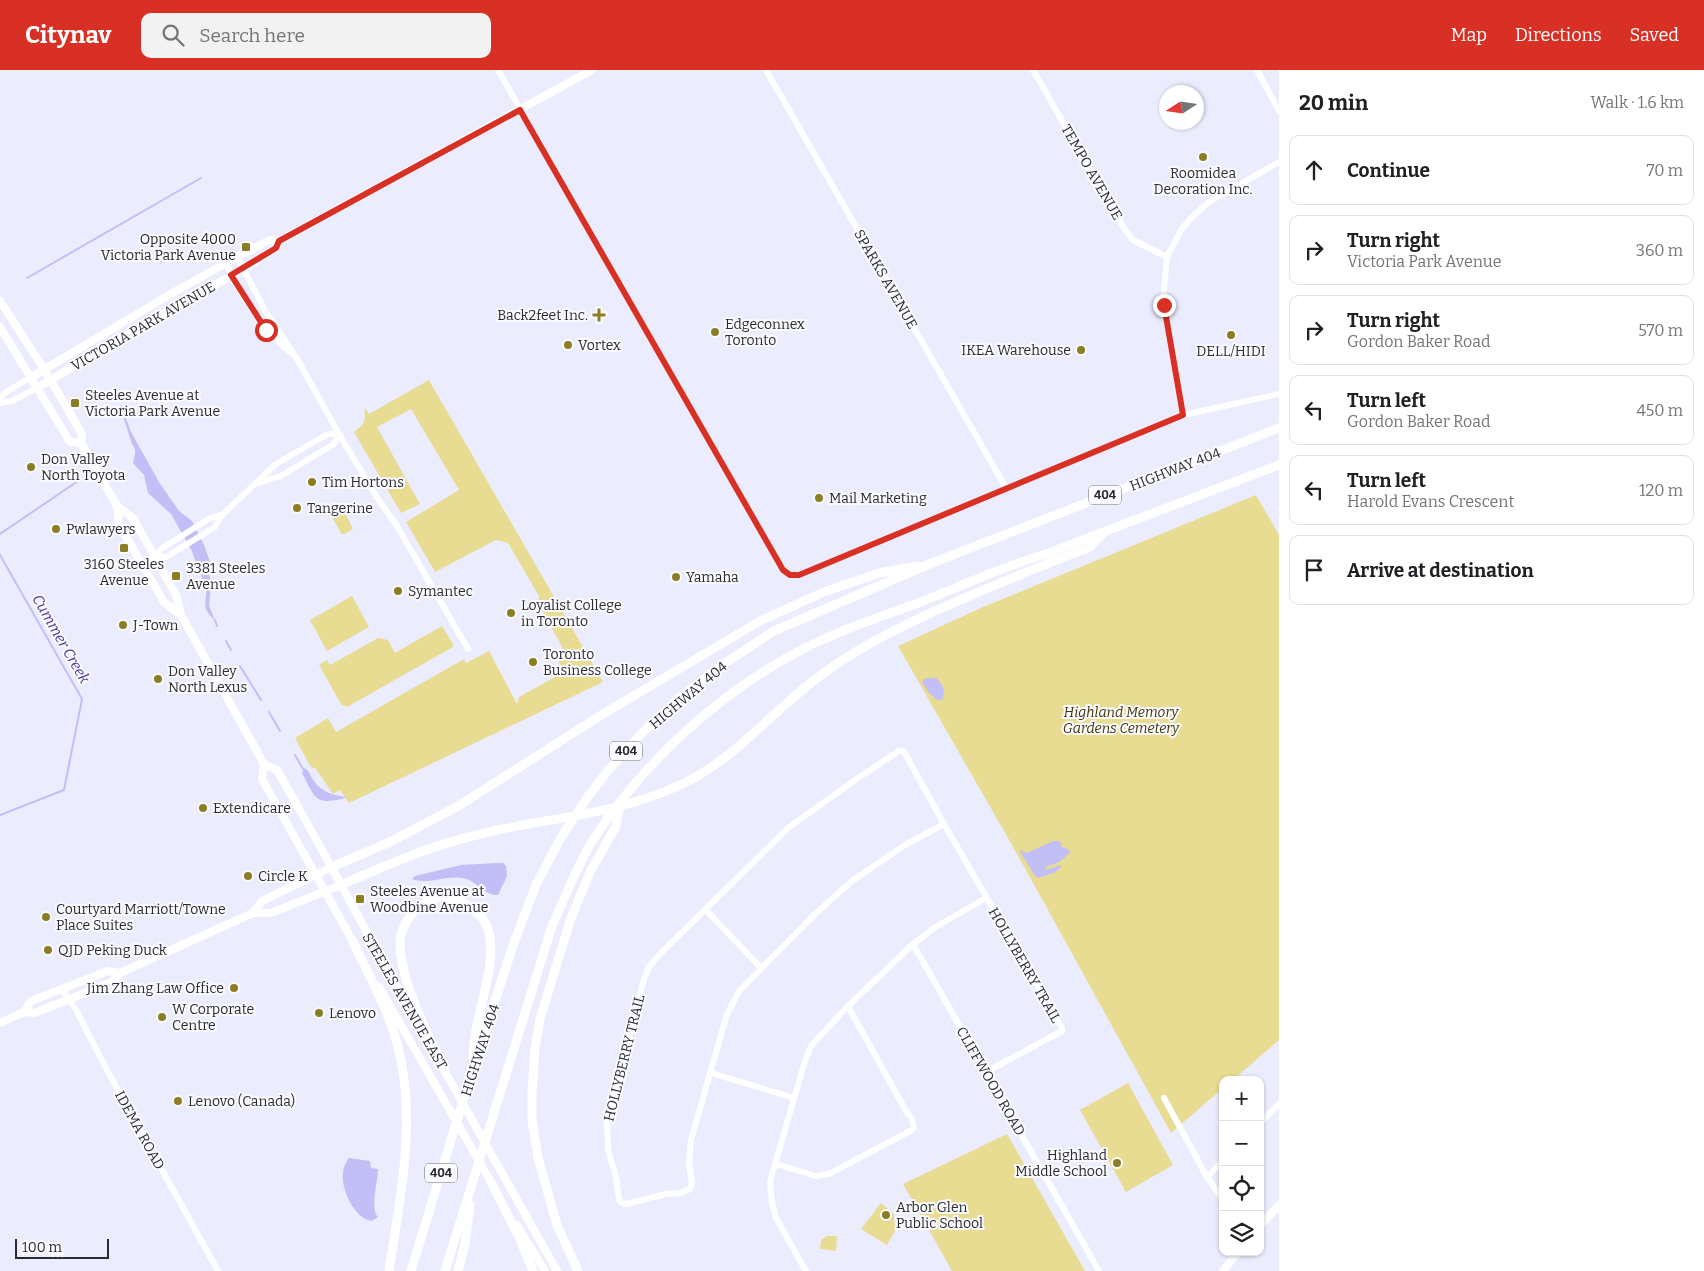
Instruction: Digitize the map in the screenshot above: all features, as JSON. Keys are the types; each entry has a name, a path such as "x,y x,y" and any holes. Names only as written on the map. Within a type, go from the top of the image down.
{"highway":[{"name":"HIGHWAY 404","path":"411,1271 515,940 536,885 560,838 587,798 635,740 678,699 722,665 774,631 932,562 1279,428"},
{"name":"HIGHWAY 404","path":"445,1271 551,929 570,884 592,842 637,782 698,720 751,680 806,647 1012,564 1046,554 1279,465"},
{"path":"341,885 418,853 455,841 619,806 655,796 680,785 707,771 738,747 821,675 870,643 912,621 1088,548 1108,530"},
{"path":"332,867 392,841 460,805 604,714 760,621 824,592 879,573 932,562"},
{"path":"578,1271 557,1224 538,1158 532,1120 534,1048 540,1019 571,918 591,870 616,826 620,804"},
{"path":"445,1071 412,996 400,948 401,934 407,922 419,906 436,898 452,898 472,907 484,920 489,933 491,952 475,1033 471,1076"},
{"path":"353,942 390,1021 404,1070 406,1124 403,1184 390,1271"},
{"path":"458,1271 465,1244 472,1180"},
{"path":"492,1184 520,1239 533,1271"}],"main road":[{"name":"VICTORIA PARK AVENUE","path":"30,378 169,295 237,257 270,240 279,241 592,70"},
{"name":"VICTORIA PARK AVENUE","path":"37,388 244,268 276,248 279,241"},
{"name":"STEELES AVENUE EAST","path":"0,301 44,369 82,434 81,443 117,506 133,518 156,557 176,595 181,615 264,764 277,770 332,867 371,942 557,1271"},
{"name":"STEELES AVENUE EAST","path":"0,327 70,442 81,443"},
{"name":"STEELES AVENUE EAST","path":"117,506 119,525 164,602 181,615"},
{"name":"STEELES AVENUE EAST","path":"264,764 262,779 492,1184 545,1271"},
{"path":"253,913 262,901 332,867"},
{"path":"0,1023 24,1012 36,1013 112,982 120,973 253,913 271,914 341,885"},
{"path":"24,1012 31,1001 108,971 120,973"},
{"path":"1264,1222 1279,1205"},
{"path":"1223,1271 1235,1256"}],"street":[{"path":"498,70 783,570 790,575 799,575 1183,415 1279,394"},
{"name":"SPARKS AVENUE","path":"766,70 1006,488"},
{"name":"TEMPO AVENUE","path":"1033,70 1124,228 1133,240 1167,257"},
{"path":"1257,70 1279,111"},
{"path":"1183,415 1163,300 1167,257 1182,230 1208,202 1279,162"},
{"path":"237,257 266,312 297,359 339,434 397,526 468,648"},
{"path":"226,264 266,330 297,359"},
{"name":"VICTORIA PARK AVENUE","path":"0,398 6,392 30,378"},
{"name":"VICTORIA PARK AVENUE","path":"0,403 12,402 37,388"},
{"path":"156,557 166,558 215,526 222,515 276,464 328,434 339,434"},
{"path":"255,484 281,476 334,444 339,434"},
{"path":"143,565 156,557 161,550 210,518 222,515"},
{"name":"HOLLYBERRY TRAIL","path":"944,824 904,846 863,873 814,916 748,980 733,1000 727,1014 690,1140 688,1163 692,1184 690,1189 681,1193 666,1194 626,1204 619,1200 616,1177 608,1150 606,1126 608,1112 648,969 656,958 788,828 840,790 899,751 904,751 1062,1031 986,1072"},
{"path":"806,1271 776,1218 772,1203 770,1181 811,1046 848,1006 913,944 934,928 986,898"},
{"path":"706,910 761,968"},
{"name":"CLIFFWOOD ROAD","path":"913,944 1099,1271"},
{"name":"IDEMA ROAD","path":"61,989 75,1008 107,1070 218,1271"},
{"path":"776,1164 816,1176 829,1174 912,1130 914,1126 911,1117 848,1006"},
{"path":"711,1073 794,1098"},
{"path":"1164,1098 1207,1177 1219,1194"},
{"path":"1262,1121 1279,1104"},
{"path":"1207,1177 1219,1165"}],"green space":[{"path":"429,380 603,682 349,803 340,790 333,794 316,769 310,766 295,738 328,718 336,732 464,659 466,663 489,651 517,704 519,697 564,672 555,655 563,649 539,604 539,596 508,543 496,540 435,572 406,522 459,490 411,409 377,427 420,504 401,513 354,432 363,423 365,418 364,410 366,409 369,414"},
{"name":"Highland Memory Gardens Cemetery","path":"1256,495 1279,535 1279,1040 1238,1076 1219,1076 1219,1091 1171,1133 1016,852 898,646 983,607"},
{"path":"342,507 353,529 342,535 330,513"},
{"path":"352,596 369,627 327,651 310,620"},
{"path":"442,626 453,647 347,707 341,704 319,665 327,660 330,665 378,638 388,640 395,653"},
{"path":"1128,1083 1173,1165 1126,1192 1080,1110"},
{"path":"1007,1134 1085,1271 952,1271 903,1184"},
{"path":"881,1203 894,1214 895,1231 887,1245 861,1229"},
{"path":"827,1236 837,1236 836,1251 820,1249 821,1240"}],"water":[{"path":"122,413 124,413 131,432 159,482 179,511 192,521 204,545 210,562 208,567 211,584 209,606 215,620 207,611 205,604 206,586 203,583 192,551 171,514 148,493 144,475 133,463 135,449"},
{"path":"927,678 936,678 940,683 944,691 942,700 937,700 929,693 922,682"},
{"path":"304,768 320,788 332,794 346,797 327,801 317,798 302,773"},
{"path":"1053,841 1060,841 1062,847 1070,850 1070,853 1059,862 1046,867 1046,870 1060,865 1061,867 1054,873 1038,878 1019,850 1027,853"},
{"path":"503,863 506,866 507,876 498,895 493,895 463,878 424,881 412,879 415,876 461,865"},
{"path":"349,1158 370,1161 371,1168 378,1169 374,1201 378,1217 372,1221 361,1216 347,1197 344,1188 343,1172"}],"waterway":[{"path":"27,278 201,178"},
{"name":"Cummer Creek","path":"0,534 78,481"},
{"name":"Cummer Creek","path":"0,555 82,699 64,790 0,815"},
{"path":"215,620 217,626"},
{"path":"226,641 231,650"},
{"path":"240,666 261,700"},
{"path":"269,712 280,731"},
{"path":"295,755 303,769"}],"place":[{"name":"Roomidea Decoration Inc.","path":"1203,157"},
{"name":"Opposite 4000 Victoria Park Avenue","path":"246,247"},
{"name":"Back2feet Inc.","path":"599,315"},
{"name":"Edgeconnex Toronto","path":"715,332"},
{"name":"DELL/HIDI","path":"1231,335"},
{"name":"Vortex","path":"568,345"},
{"name":"IKEA Warehouse","path":"1081,350"},
{"name":"Steeles Avenue at Victoria Park Avenue","path":"75,403"},
{"name":"Don Valley North Toyota","path":"31,467"},
{"name":"Tim Hortons","path":"312,482"},
{"name":"Mail Marketing","path":"819,498"},
{"name":"Tangerine","path":"297,508"},
{"name":"Pwlawyers","path":"56,529"},
{"name":"3160 Steeles Avenue","path":"124,548"},
{"name":"3381 Steeles Avenue","path":"176,576"},
{"name":"Yamaha","path":"676,577"},
{"name":"Symantec","path":"398,591"},
{"name":"Loyalist College in Toronto","path":"511,613"},
{"name":"J-Town","path":"123,625"},
{"name":"Toronto Business College","path":"533,662"},
{"name":"Don Valley North Lexus","path":"158,679"},
{"name":"Extendicare","path":"203,808"},
{"name":"Circle K","path":"248,876"},
{"name":"Steeles Avenue at Woodbine Avenue","path":"360,899"},
{"name":"Courtyard Marriott/Towne Place Suites","path":"46,917"},
{"name":"QJD Peking Duck","path":"48,950"},
{"name":"Jim Zhang Law Office","path":"234,988"},
{"name":"Lenovo","path":"319,1013"},
{"name":"W Corporate Centre","path":"162,1017"},
{"name":"Lenovo (Canada)","path":"178,1101"},
{"name":"Highland Middle School","path":"1117,1163"},
{"name":"Arbor Glen Public School","path":"886,1215"}],"route":[{"path":"266,330 231,275 276,248 279,241 520,110 783,570 790,575 799,575 1183,415 1164,305"}]}
